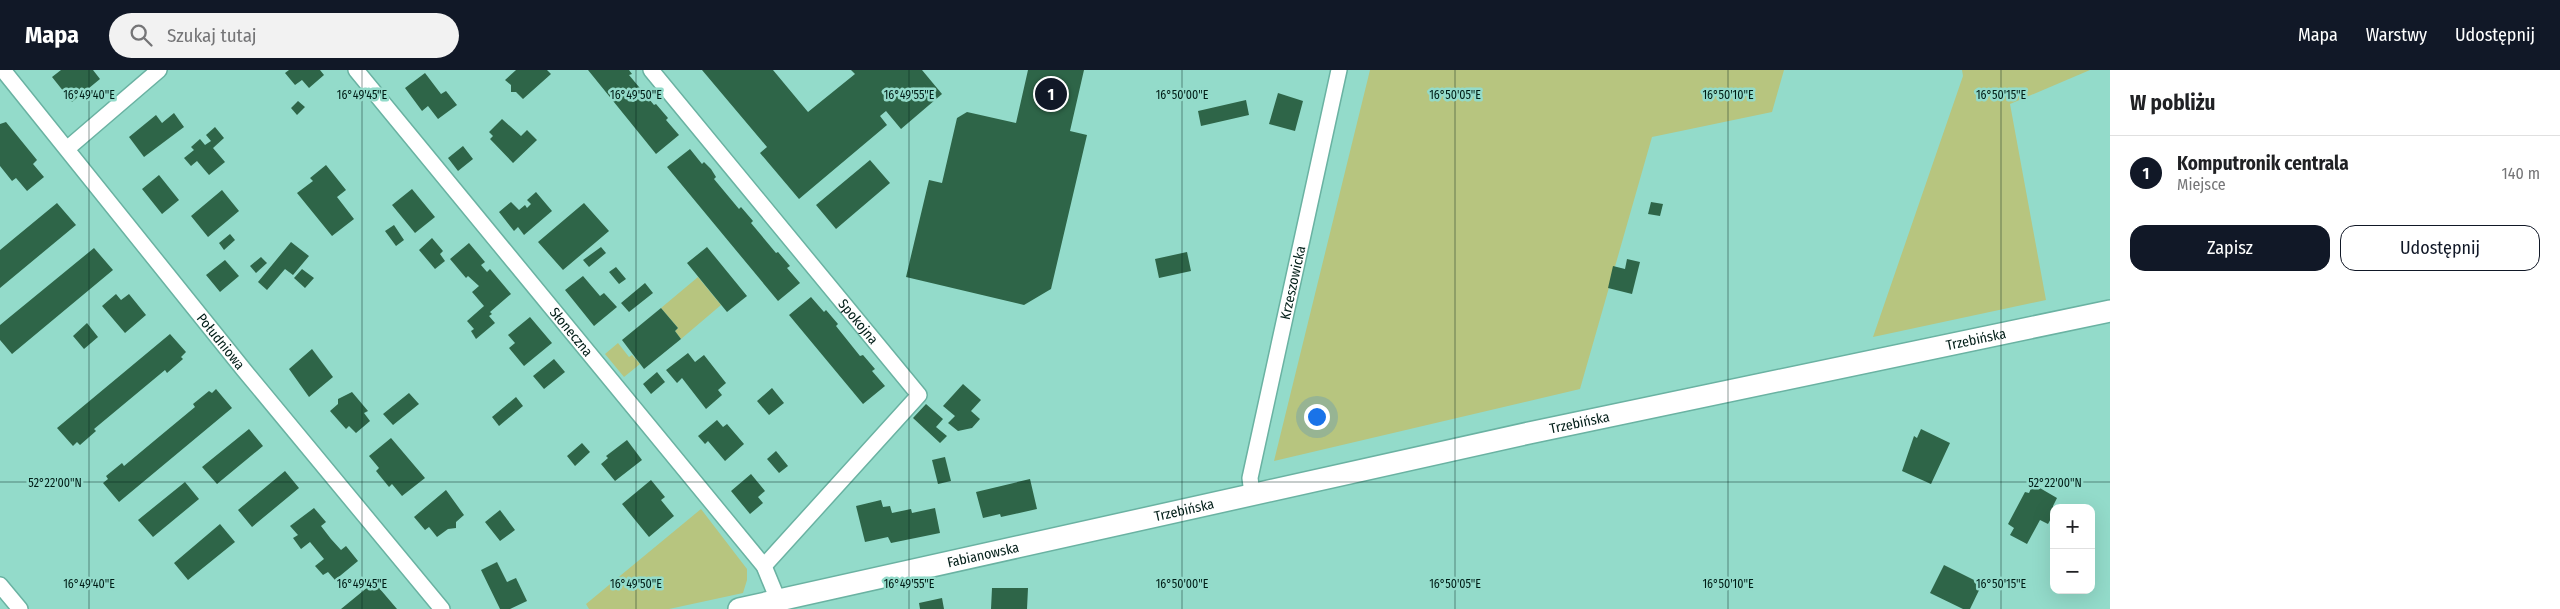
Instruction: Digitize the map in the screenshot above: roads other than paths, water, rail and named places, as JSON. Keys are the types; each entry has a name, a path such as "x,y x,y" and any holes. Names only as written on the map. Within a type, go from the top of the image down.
{"street":[{"name":"Południowa","path":"3,70 68,148 244,370 442,609"},
{"path":"68,148 160,70"},
{"name":"Słoneczna","path":"356,70 764,566 778,600"},
{"name":"Spokojna","path":"651,70 919,394 764,566"},
{"name":"Krzeszowicka","path":"1252,494 1250,478 1339,70"},
{"name":"Trzebińska","path":"1051,539 1528,433 2110,311"},
{"name":"Fabianowska","path":"739,609 1051,539"},
{"path":"0,585 20,609"}],"place":[{"name":"Komputronik centrala","path":"1051,94"}]}
